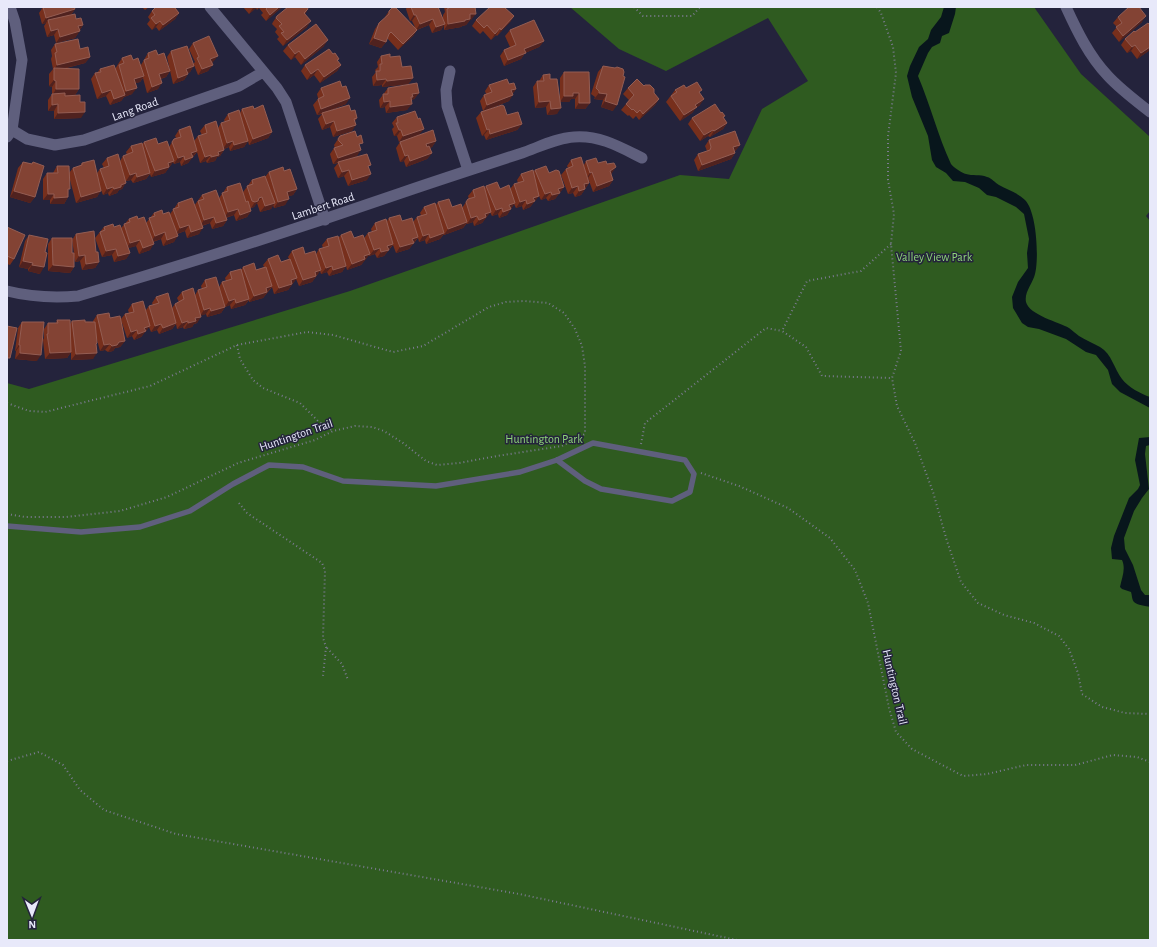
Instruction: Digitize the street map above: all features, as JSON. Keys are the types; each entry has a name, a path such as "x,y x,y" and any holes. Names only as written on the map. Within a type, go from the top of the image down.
{"street":[{"path":"9,134 22,60 15,22 10,7"},
{"path":"210,7 277,88 286,102 325,220"},
{"path":"1066,7 1076,29 1096,61 1108,76 1150,112"},
{"path":"450,70 446,90 447,106 468,170"},
{"name":"Lang Road","path":"9,134 54,146 84,140 239,86 263,72"},
{"name":"Lambert Road","path":"7,291 56,298 78,296 325,220 468,170 566,138 593,137 609,141 642,158"}],"lane":[{"path":"7,526 81,532 140,527 190,510 233,484 269,465 303,466 343,481 436,486 520,472 557,460 593,443 685,460 694,474 690,492 672,501 601,489 585,481 557,460"}],"path":[{"path":"634,7 642,16 692,16 700,7"},
{"path":"877,7 881,13 893,47 896,73 888,136 888,180 894,214 891,244 901,351 892,378 897,406 915,443 933,492 961,582 978,603 1004,615 1034,623 1059,636 1069,649 1078,673 1082,694 1102,707 1125,713 1150,714"},
{"path":"782,331 807,282 861,271 891,244"},
{"name":"Huntington Trail","path":"7,514 25,517 66,517 120,511 167,497 238,464 315,440 333,431 355,426 372,427 384,431 403,443 426,461 437,465 459,463 562,446 585,434 585,366 582,346 575,329 564,313 548,303 524,301 506,302 489,307 423,346 393,352 333,335 307,332 237,345"},
{"path":"640,452 644,423 766,328 782,331 806,347 822,376 892,378"},
{"path":"7,403 29,411 45,412 150,386 237,345 240,359 253,380 263,388 300,403 318,421 333,431"},
{"name":"Huntington Trail","path":"694,474 704,473 739,486 788,508 830,538 834,543 855,570 868,603 889,708 896,732 912,749 963,776 986,774 1026,765 1075,765 1113,755 1137,757 1150,762"},
{"path":"239,503 247,513 322,563 325,570 323,638 326,647 323,676"},
{"path":"326,647 342,664 348,680"},
{"path":"7,761 39,752 63,765 80,790 104,810 176,834 519,894 737,940"}],"green space":[{"path":"570,7 1034,7 1081,74 1150,137 1150,211 1146,216 1150,221 1150,940 7,940 7,383 29,389 350,291 680,175 729,179 762,109 808,81 768,18 666,71 619,49"}],"shaded area":[{"path":"944,7 956,7 949,33 942,36 940,43 932,47 918,76 951,164 964,173 992,179 1025,200 1032,215 1037,247 1035,274 1026,295 1028,307 1045,318 1069,328 1079,336 1104,350 1125,382 1135,390 1150,397 1150,408 1120,392 1112,384 1108,370 1096,355 1086,352 1066,339 1039,329 1028,327 1022,323 1013,308 1012,297 1018,282 1028,268 1027,253 1029,239 1024,214 1016,207 996,197 987,195 979,188 965,182 953,181 946,173 936,167 932,160 928,136 912,97 907,76 919,47 928,39 931,30 941,17"},
{"path":"1150,437 1150,445 1146,446 1145,454 1149,489 1134,511 1124,538 1125,549 1133,565 1141,590 1145,595 1150,595 1150,607 1135,603 1131,592 1120,587 1124,567 1122,560 1112,559 1111,548 1114,536 1129,498 1140,485 1135,460 1139,438"}],"building":[{"path":"43,7 74,7 75,9 46,18"},
{"path":"156,7 174,7 179,13 163,25 160,21 156,24 151,18 155,15 152,11"},
{"path":"268,7 279,7 270,15 266,9"},
{"path":"288,7 307,7 308,9 304,13 311,21 287,40 281,33 284,32 279,26 282,24 276,18"},
{"path":"411,7 438,7 445,24 436,27 433,19 420,24"},
{"path":"449,7 475,7 476,14 470,14 470,19 465,21 448,24 447,9"},
{"path":"490,7 504,7 514,16 501,30 500,28 495,34 487,25 484,28 476,20"},
{"path":"1129,7 1139,7 1146,16 1123,36 1116,27 1122,23 1118,17"},
{"path":"392,8 396,8 417,30 403,44 391,32 386,42 374,38 379,23 389,14 389,11"},
{"path":"75,14 76,19 81,18 83,25 78,26 80,31 60,37 58,29 51,31 48,20"},
{"path":"534,20 544,41 524,49 526,53 508,60 504,50 516,45 510,30"},
{"path":"1148,23 1150,25 1150,47 1141,53 1135,45 1132,47 1125,39 1134,31 1135,32"},
{"path":"316,24 328,40 305,59 299,51 295,54 288,45"},
{"path":"209,36 218,56 210,59 213,65 202,69 193,43"},
{"path":"78,39 80,49 88,47 90,57 57,65 55,53 57,52 55,44"},
{"path":"187,46 194,66 186,69 188,74 178,78 171,51"},
{"path":"329,49 333,54 335,53 339,59 337,60 341,65 324,77 318,69 311,74 305,65"},
{"path":"156,50 158,55 164,53 170,71 159,74 162,83 152,87 144,60 149,58 148,53"},
{"path":"390,54 390,57 400,56 402,67 411,66 413,78 387,81 386,79 377,80 376,71 380,71 380,64 382,64 381,56"},
{"path":"131,55 133,60 138,58 144,76 134,79 137,88 126,91 119,65 124,63 122,58"},
{"path":"114,65 125,95 114,99 111,90 102,93 95,73 101,72 100,69"},
{"path":"603,66 623,69 623,76 625,77 617,105 605,101 607,94 599,93 596,88"},
{"path":"54,68 79,69 79,89 56,89"},
{"path":"564,72 589,72 590,103 579,103 579,93 573,93 573,96 564,96"},
{"path":"550,74 550,79 557,79 561,108 551,109 550,101 539,102 537,81 544,81 543,75"},
{"path":"507,79 509,84 514,83 516,89 511,90 513,95 487,105 484,95 492,92 489,85"},
{"path":"637,79 644,86 650,85 654,89 654,93 659,99 643,114 640,110 637,113 626,104 634,95 628,88"},
{"path":"340,81 342,87 346,86 350,98 321,109 318,99 324,96 321,88"},
{"path":"697,82 702,90 699,92 704,99 695,105 697,107 684,115 671,96 677,92 675,90 684,85 686,88"},
{"path":"417,83 419,93 412,94 412,104 390,107 390,101 384,102 383,94 388,94 388,88"},
{"path":"65,93 65,96 80,95 80,102 85,102 85,112 58,113 58,104 52,105 52,94"},
{"path":"715,104 725,116 723,117 727,123 704,135 692,118"},
{"path":"263,105 272,132 253,139 242,109 253,106 254,109"},
{"path":"349,105 351,111 355,110 357,118 354,119 356,125 337,131 334,121 326,124 322,113"},
{"path":"502,105 504,106 507,115 518,112 522,124 490,134 489,129 487,130 481,112"},
{"path":"239,110 248,141 234,145 233,141 227,143 221,123 230,120 228,114"},
{"path":"415,111 418,119 420,118 424,129 403,136 396,123 398,123 397,117"},
{"path":"216,121 224,150 218,152 219,155 205,157 198,136 207,133 205,125"},
{"path":"190,126 197,151 191,153 193,157 185,160 184,156 178,158 172,142 174,139 181,137 179,130"},
{"path":"433,130 436,141 426,144 427,147 429,146 432,153 410,161 408,155 405,156 400,142"},
{"path":"355,131 357,137 361,135 363,143 359,144 361,150 338,158 334,148 343,145 338,139 340,136"},
{"path":"735,131 740,145 733,147 735,153 702,165 698,154 710,150 711,147 709,140"},
{"path":"156,138 158,144 167,141 174,161 168,163 169,167 155,171 144,142"},
{"path":"142,143 150,173 137,177 136,173 130,175 123,156 133,152 131,146"},
{"path":"118,154 126,183 121,185 121,187 107,189 100,169 109,166 107,158"},
{"path":"367,154 371,165 368,166 371,174 352,180 349,170 342,172 338,162"},
{"path":"581,157 589,183 584,184 585,189 579,191 578,186 572,188 566,169 573,166 571,160"},
{"path":"596,158 598,163 606,161 607,164 614,163 616,167 610,171 613,180 597,186 586,161"},
{"path":"94,160 101,191 81,197 73,168 82,165 82,163"},
{"path":"23,162 32,164 33,162 44,166 35,197 14,191"},
{"path":"57,166 69,166 70,189 68,189 68,197 54,198 54,194 48,194 47,173 58,173"},
{"path":"546,166 549,173 556,170 559,171 564,187 558,189 560,193 552,195 551,192 545,194 535,170"},
{"path":"283,167 284,171 290,169 297,189 287,192 289,199 278,202 269,172"},
{"path":"533,170 539,196 533,198 535,201 527,204 526,200 520,202 514,184 524,181 521,174"},
{"path":"265,176 275,203 265,206 262,197 259,198 258,201 252,201 247,186 253,184 252,180"},
{"path":"497,182 500,189 509,185 515,203 509,205 511,209 503,212 502,208 496,210 486,186"},
{"path":"240,183 246,202 248,201 251,211 240,215 238,209 228,212 222,193 228,191 227,187"},
{"path":"484,186 491,212 485,214 486,217 479,220 477,216 471,218 466,202 468,199 475,197 473,190"},
{"path":"216,190 227,220 216,223 214,217 204,220 198,201 204,199 202,195"},
{"path":"192,198 203,228 191,232 189,225 180,228 173,209 179,207 178,203"},
{"path":"449,199 452,207 461,204 467,222 448,229 438,202"},
{"path":"435,203 444,233 430,238 429,234 423,236 417,217 427,214 424,207"},
{"path":"162,210 163,214 169,212 178,236 167,240 165,232 155,236 149,218 155,216 154,213"},
{"path":"400,215 402,221 412,218 418,237 412,239 414,243 400,247 389,218"},
{"path":"137,216 138,219 144,217 154,244 143,248 140,240 130,243 124,224 130,222 129,219"},
{"path":"386,219 393,244 387,246 389,250 381,252 380,248 374,250 368,233 377,230 375,223"},
{"path":"113,224 114,227 120,225 130,253 118,256 116,249 106,251 100,232 105,230 104,227"},
{"path":"7,227 25,235 14,259 7,256"},
{"path":"94,231 96,252 98,252 99,262 86,264 85,255 79,256 76,234"},
{"path":"351,231 354,238 363,235 370,254 364,256 365,259 352,264 341,235"},
{"path":"29,235 48,239 44,267 32,265 33,263 23,261"},
{"path":"338,236 346,266 333,270 332,266 326,268 319,249 329,246 327,239"},
{"path":"52,238 72,238 74,267 53,265"},
{"path":"303,247 305,254 315,251 321,270 315,272 316,276 303,280 292,251"},
{"path":"278,255 281,262 290,259 297,278 291,280 292,284 279,288 268,259"},
{"path":"254,263 256,270 266,267 272,286 266,288 267,292 254,296 243,267"},
{"path":"241,269 249,299 236,303 235,299 229,301 222,282 232,279 230,272"},
{"path":"216,277 225,307 211,311 210,308 204,310 198,290 207,287 205,280"},
{"path":"193,288 201,317 195,318 196,321 182,323 175,304 184,299 182,292"},
{"path":"168,293 176,323 163,328 161,324 155,326 149,306 159,303 156,297"},
{"path":"143,301 150,326 144,328 146,331 138,334 137,330 131,332 125,314 134,312 132,304"},
{"path":"109,313 110,318 120,316 125,341 119,342 117,345 112,346 110,344 104,345 97,315"},
{"path":"57,320 70,320 71,352 50,353 47,334 48,323 58,323"},
{"path":"85,320 85,322 95,322 97,353 76,354 72,321"},
{"path":"22,322 44,322 41,355 20,353 19,345"},
{"path":"7,326 17,328 10,358 7,358"}],"park label":[{"name":"Valley View Park","path":"934,257"},
{"name":"Huntington Park","path":"544,439"}]}
